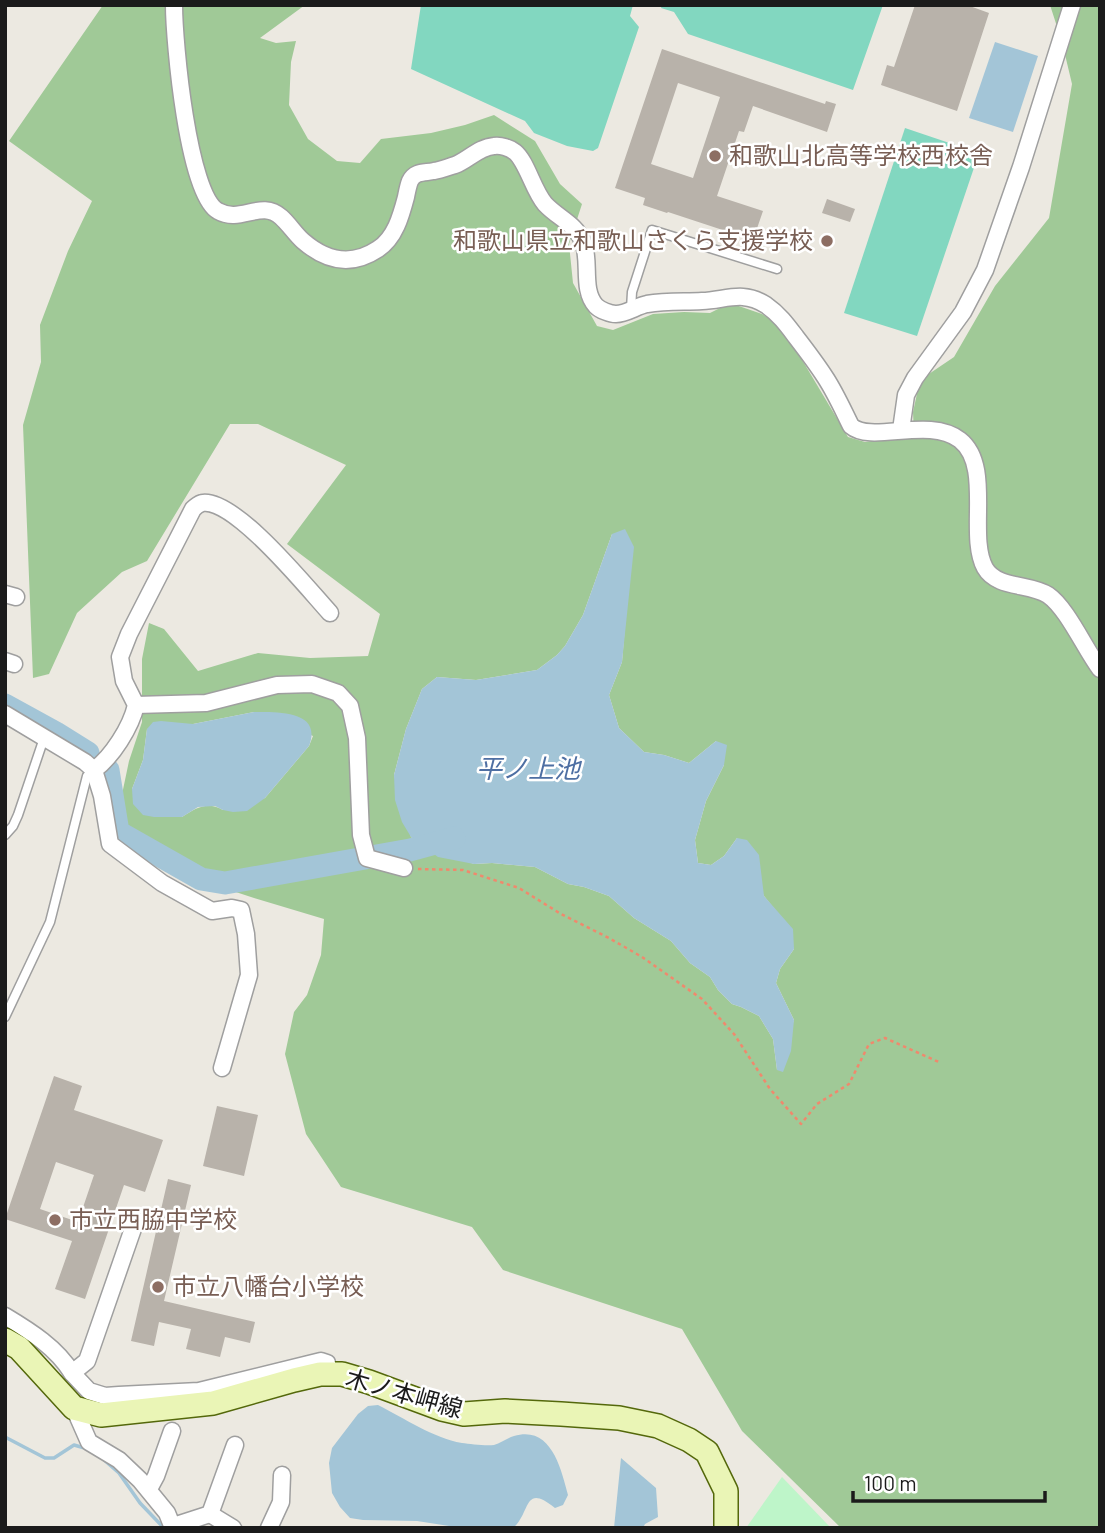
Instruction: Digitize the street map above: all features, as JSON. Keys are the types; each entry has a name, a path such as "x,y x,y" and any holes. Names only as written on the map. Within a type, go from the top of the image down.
{"main road":[{"path":"5,1340 19,1348 74,1408"},
{"name":"木ノ本岬線","path":"74,1408 101,1415 213,1403 320,1374 342,1374 442,1409 464,1414 505,1411 619,1418 657,1426 689,1440 707,1452 726,1491 726,1528"}],"street":[{"path":"174,5 174,29 190,152 209,204 218,211 236,217 267,210 280,216 318,253 341,261 359,258 379,248 393,235 411,180 419,172 433,171 458,163 482,149 496,145 517,153 536,192 546,205 578,230 585,246 589,291 594,305 601,310 615,314 645,304 704,301 737,296 750,298 763,303 778,314 826,378 851,426 861,432 919,429 946,432 960,440 970,450 978,479 979,550 986,569 992,576 1006,582 1046,593 1058,604 1100,669"},
{"path":"901,430 906,395 915,378 963,312 985,270 1072,5"},
{"path":"94,770 107,759 127,729 136,705 124,681 120,657 129,634 193,509 201,503 212,504 231,512 259,535 330,613"},
{"path":"136,705 206,703 277,685 312,684 338,693 350,706 357,738 361,835 367,858 404,868"},
{"path":"5,714 86,762 94,770 102,796 110,844 162,883 212,911 232,908 241,910 246,934 248,975 222,1068"},
{"path":"72,1373 87,1361 136,1220"},
{"path":"5,1316 43,1341 89,1391 105,1396 199,1391 321,1361 327,1363 328,1374"},
{"path":"74,1408 89,1442 120,1460 149,1489 167,1513 173,1527 210,1514"},
{"path":"149,1489 172,1431"},
{"path":"210,1514 235,1445"},
{"path":"269,1528 281,1502 282,1475"},
{"path":"210,1514 233,1528"}],"lane":[{"path":"631,309 632,292 652,230 777,269"},
{"path":"5,835 18,815 44,738"},
{"path":"5,1017 50,922 87,776 94,770"}],"path":[{"path":"404,868 463,870 519,888 561,914 642,957 702,999 734,1034 770,1089 801,1124 817,1104 849,1084 869,1044 886,1038 941,1063"}],"green space":[{"path":"103,5 305,5 260,38 276,43 296,41 291,62 289,105 308,139 337,161 360,163 381,139 431,133 494,115 535,141 560,184 582,204 569,244 573,283 597,326 613,330 653,314 710,313 730,303 762,314 776,323 798,353 848,437 865,442 914,435 913,412 920,380 954,357 995,286 1049,218 1072,84 1050,5 1100,5 1100,1528 841,1528 742,1431 682,1329 503,1270 472,1227 341,1187 306,1134 285,1054 294,1012 307,995 321,955 324,919 166,869 116,823 129,761 142,722 142,659 149,623 164,629 198,671 258,653 310,658 368,656 380,614 287,544 346,465 258,424 230,424 147,561 122,572 77,613 49,674 33,678 23,425 41,362 40,325 68,251 92,201 9,141","holes":["612,534 626,614 622,662 609,695 619,728 644,752 689,763 716,741 724,765 706,801 695,840 698,863 711,865 724,856 737,838 764,896 776,911 794,949 780,969 776,983 794,1020 777,1070 773,1039 759,1016 732,1004 710,977 690,963 671,941 634,918 609,896 568,884 535,867 474,864 424,846 411,837 394,775 406,729 422,689 437,677 476,680 537,670 557,655 583,615","254,712 313,736 309,746 265,798 223,810 212,806 202,807 182,817 132,789 143,760 147,729 193,724"]},
{"path":"421,5 633,5 630,16 639,27 598,148 593,151 567,146 534,133 525,121 411,69"},
{"path":"662,5 883,5 853,90 688,34 674,12 661,8"},
{"path":"905,128 979,153 917,336 844,313"},
{"path":"782,1477 831,1528 746,1528"}],"water":[{"path":"995,42 1038,56 1013,132 969,118"},
{"name":"平ノ上池","path":"625,529 634,547 622,662 609,695 619,728 644,752 689,763 716,741 727,745 724,765 706,801 695,840 698,863 711,865 724,856 737,838 747,840 759,855 764,896 793,929 794,949 780,969 776,983 794,1020 791,1051 783,1072 777,1070 773,1039 759,1016 732,1004 710,977 690,963 671,941 634,918 609,896 568,884 535,867 474,864 438,857 411,837 402,822 395,800 394,775 406,729 422,689 437,677 476,680 537,670 557,655 583,615 612,534"},
{"path":"254,712 285,713 304,719 312,734 309,746 265,798 247,811 233,812 215,806 198,807 182,817 143,815 133,804 132,789 143,760 147,729 153,722 193,724"},
{"path":"378,1405 430,1432 462,1443 494,1445 514,1436 527,1434 537,1437 552,1451 558,1462 568,1495 563,1505 555,1508 545,1501 532,1499 513,1528 462,1528 417,1521 350,1518 332,1493 329,1463 332,1448 358,1414 368,1406"},
{"path":"621,1458 656,1488 658,1517 643,1528 614,1528"}],"building":[{"path":"915,5 967,5 989,13 957,111 881,85 887,65 894,67"},
{"path":"662,49 825,104 826,101 836,104 827,132 753,106 744,132 739,131 717,196 763,211 753,240 643,205 645,198 615,188","holes":["678,83 720,97 693,178 651,164"]},
{"path":"827,199 855,209 850,222 822,213"},
{"path":"54,1076 82,1086 74,1110 163,1140 145,1192 124,1185 85,1299 55,1289 72,1241 5,1219","holes":["56,1162 94,1175 78,1222 40,1209"]},
{"path":"217,1106 258,1115 244,1176 203,1166"},
{"path":"168,1179 191,1185 164,1301 255,1322 250,1343 225,1337 220,1357 186,1349 191,1329 159,1322 154,1346 131,1341"}],"waterway":[{"name":"平ノ上池","path":"5,705 88,753"},
{"name":"平ノ上池","path":"108,770 118,832 201,879 225,883 410,850 454,838"},
{"path":"5,1437 45,1458 54,1458 74,1445 88,1449"},
{"path":"103,1459 119,1473 162,1528"}],"place":[{"name":"和歌山北高等学校西校舎","path":"715,156"},
{"name":"和歌山県立和歌山さくら支援学校","path":"827,241"},
{"name":"市立西脇中学校","path":"55,1220"},
{"name":"市立八幡台小学校","path":"158,1287"}]}
